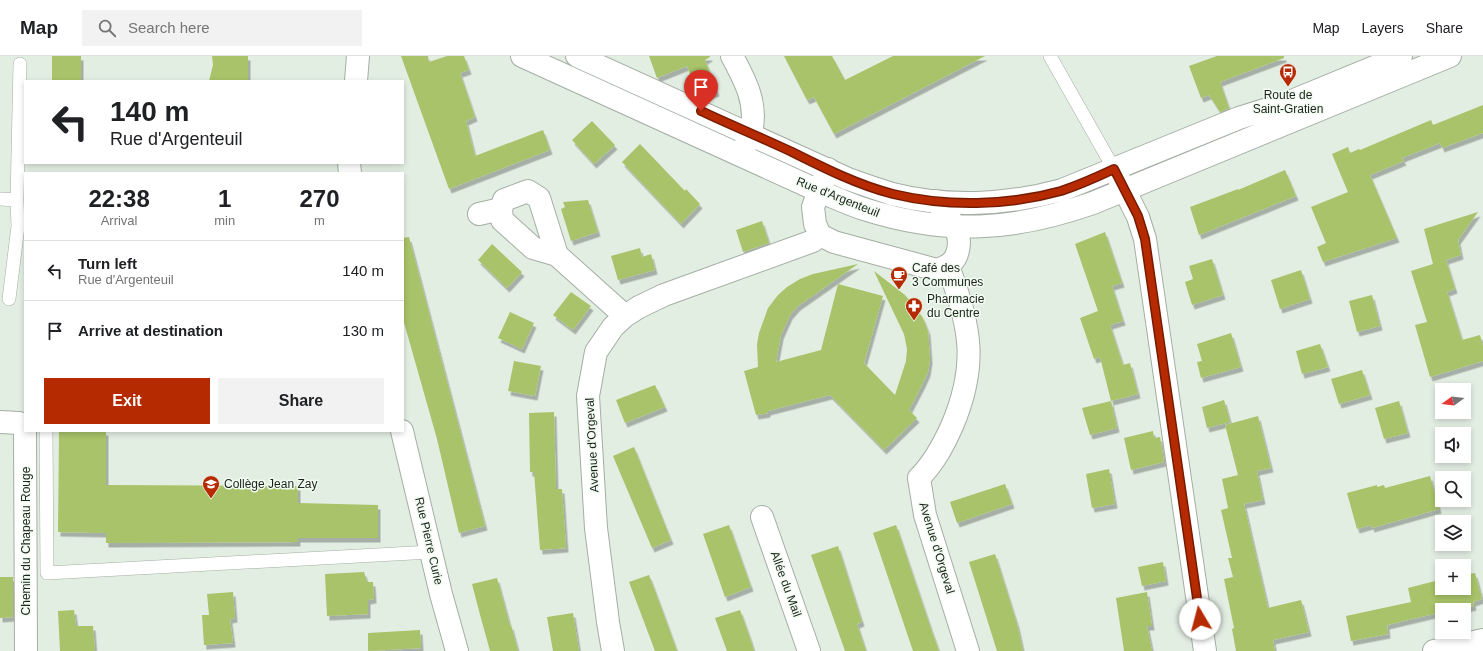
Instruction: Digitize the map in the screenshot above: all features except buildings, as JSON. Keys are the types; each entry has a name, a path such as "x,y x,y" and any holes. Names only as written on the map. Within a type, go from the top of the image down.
{"street":[{"path":"356,80 358,56"},
{"name":"Rue d'Argenteuil","path":"522,56 819,191 865,210 907,221 956,227 1013,224 1036,221 1058,215 1125,191"},
{"name":"Rue d'Argenteuil","path":"577,56 848,178 886,192 949,203 1017,200 1062,190 1114,169"},
{"path":"732,56 743,76 752,101 753,117 751,134 741,155"},
{"path":"1204,651 1145,239 1138,216 1114,169 1239,118 1287,103 1401,56"},
{"path":"1125,191 1450,56"},
{"path":"828,169 813,207 815,224 820,235 834,242 937,270 948,266 957,257 960,237 956,227 936,201"},
{"path":"557,255 539,198 528,191 504,200 501,209 502,220 533,248 557,255 625,316"},
{"path":"479,214 501,209"},
{"name":"Avenue d'Orgeval","path":"613,651 596,528 588,396 596,352 614,327 625,316 639,307 664,295 813,241 820,235"},
{"name":"Avenue d'Orgeval","path":"948,266 967,328 970,357 966,385 958,412 946,438 930,466 919,478 925,515 968,651"},
{"name":"Chemin du Chapeau Rouge","path":"0,422 19,424 24,429"},
{"name":"Chemin du Chapeau Rouge","path":"25,432 26,651"},
{"name":"Rue Pierre Curie","path":"402,432 431,552 457,651"},
{"name":"Allée du Mail","path":"762,517 809,651"},
{"path":"1434,651 1483,640"}],"lane":[{"path":"1050,56 1114,169"},
{"path":"9,299 22,226 17,200 20,64"},
{"path":"0,199 17,200"},
{"path":"46,432 47,572 431,552"}],"place":[{"name":"Route de Saint-Gratien","path":"1288,87"},
{"name":"Café des 3 Communes","path":"899,290"},
{"name":"Pharmacie du Centre","path":"914,321"},
{"name":"Collège Jean Zay","path":"211,499"}],"route":[{"path":"701,111 848,178 872,187 893,194 949,203 994,202 1040,196 1088,181 1114,169 1138,216 1145,239 1200,619"}]}
